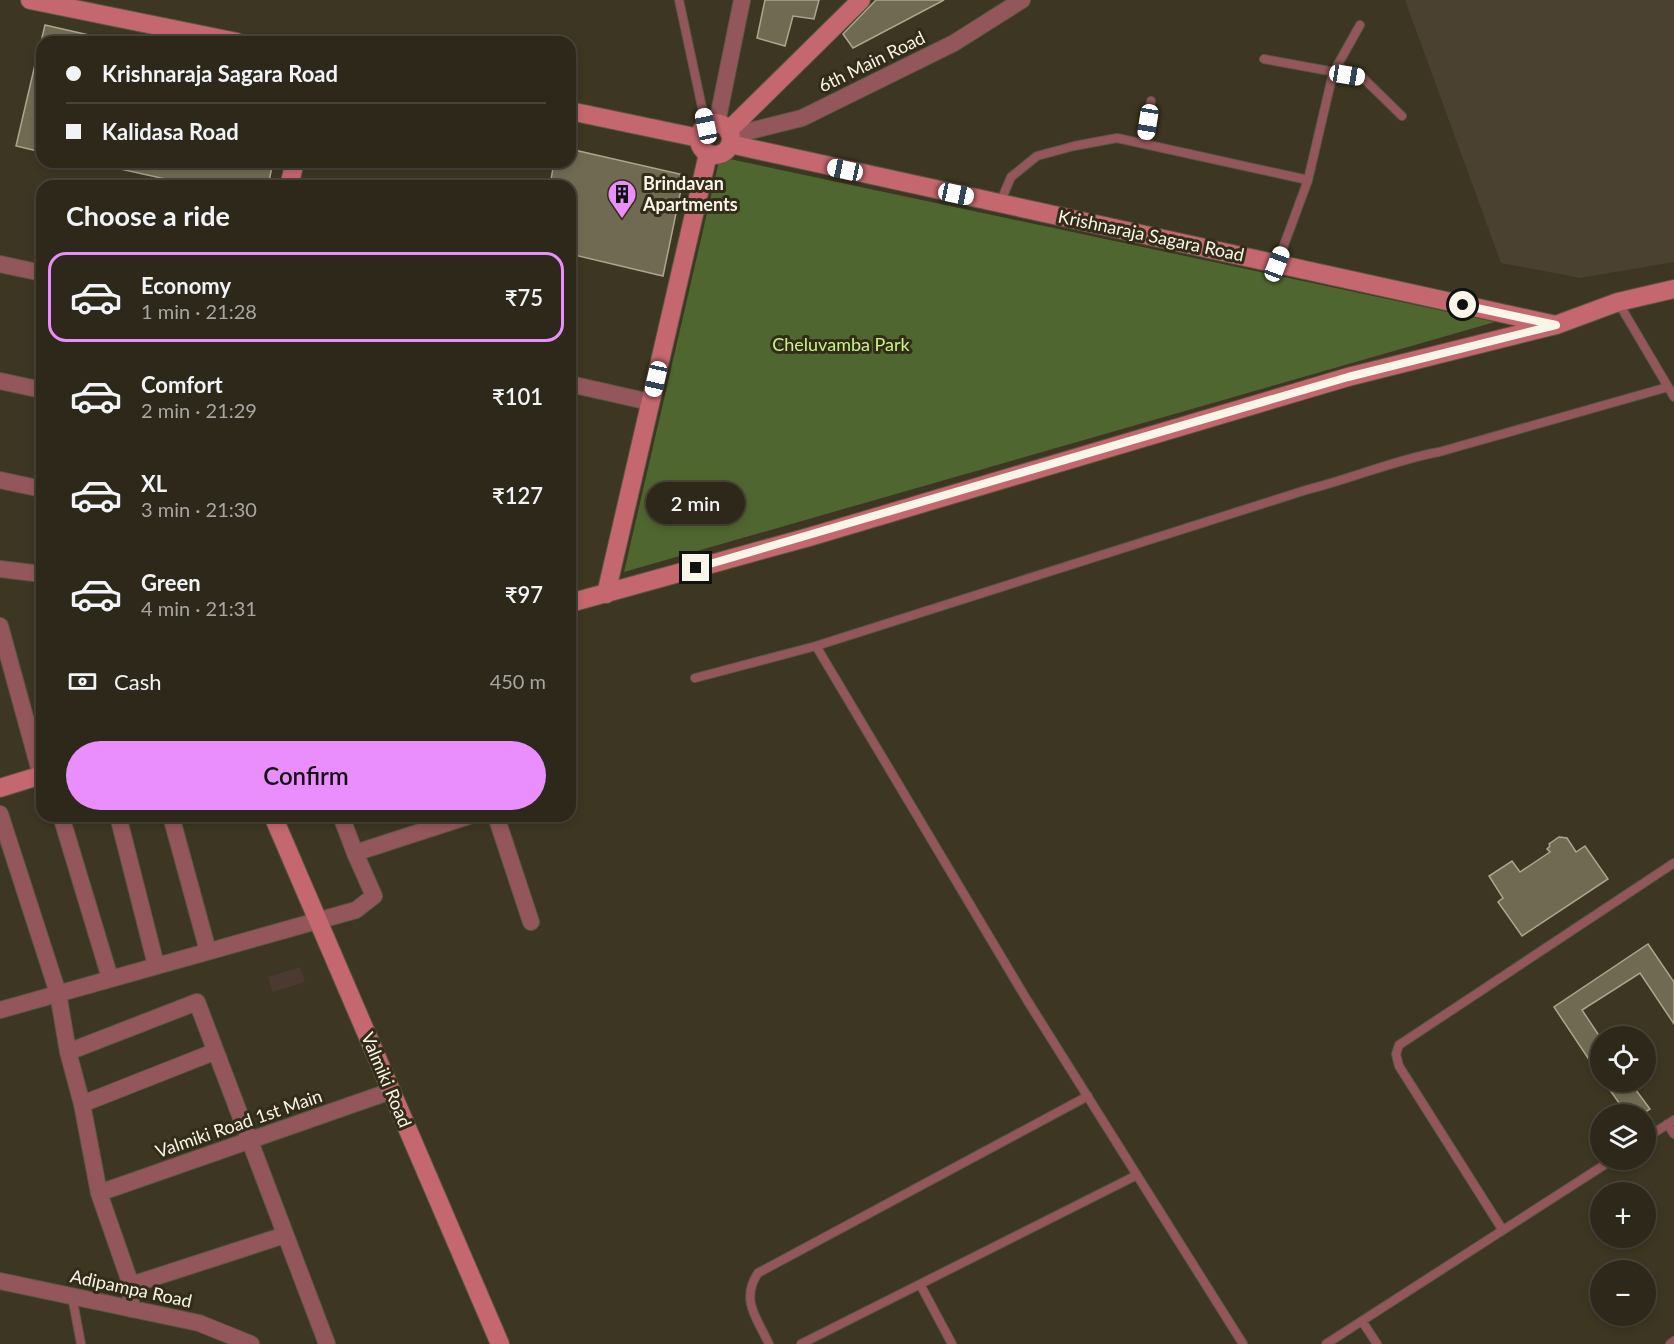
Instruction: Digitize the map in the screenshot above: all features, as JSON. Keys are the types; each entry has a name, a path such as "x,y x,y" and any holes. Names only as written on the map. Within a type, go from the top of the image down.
{"street":[{"path":"30,0 207,36"},
{"path":"606,594 708,154 721,154 718,133 742,0"},
{"path":"718,133 861,0"},
{"name":"6th Main Road","path":"718,133 802,118 954,43 1022,0"},
{"name":"Krishnaraja Sagara Road","path":"576,112 718,133 1000,203 1556,325"},
{"path":"0,264 36,272"},
{"path":"576,602 842,527 1348,377 1556,325 1618,302 1674,289"},
{"path":"0,381 36,389"},
{"path":"576,385 650,402"},
{"path":"0,480 36,488"},
{"path":"0,568 36,571"},
{"path":"0,626 36,757"},
{"path":"0,788 36,777"},
{"path":"0,814 58,993 68,1052 82,1104 99,1193 131,1285 130,1309"},
{"path":"63,822 110,978"},
{"path":"120,822 156,965"},
{"path":"173,822 208,951"},
{"name":"Valmiki Road","path":"276,822 500,1344"},
{"path":"0,1010 356,910 374,896 343,822"},
{"path":"355,853 451,822"},
{"path":"498,822 531,922"},
{"path":"68,1052 197,1002 214,1052 327,1344"},
{"path":"82,1104 214,1052"},
{"name":"Valmiki Road 1st Main","path":"99,1193 391,1091"},
{"path":"131,1285 285,1235"},
{"name":"Adipampa Road","path":"0,1281 199,1323 250,1344"}],"lane":[{"path":"679,0 718,133"},
{"path":"1277,264 1308,180 1333,73 1360,25"},
{"path":"1264,58 1362,77 1402,116"},
{"path":"1145,142 1151,101"},
{"path":"1000,203 1011,177 1036,156 1117,138 1145,142 1308,180"},
{"path":"1618,302 1674,397"},
{"path":"695,678 816,646 1306,490 1348,480 1415,456 1439,452 1668,387"},
{"path":"816,646 1020,990 1243,1344"},
{"path":"1502,1229 1399,1066 1396,1054 1399,1045 1672,867"},
{"path":"769,1344 748,1301 750,1285 758,1273 1088,1096"},
{"path":"1656,1132 1671,1122 1674,1134"},
{"path":"1326,1344 1596,1170"},
{"path":"801,1344 1137,1176"},
{"path":"921,1286 952,1344"},
{"path":"72,1296 81,1344"},
{"path":"1362,1321 1377,1344"},
{"path":"1670,1344 1674,1341"}],"shaded area":[{"path":"1405,0 1674,0 1674,262 1580,278 1501,263"},
{"path":"300,967 305,982 273,992 268,977"}],"green space":[{"name":"Cheluvamba Park","path":"720,157 1495,322 624,572"}],"building":[{"path":"765,0 819,0 814,19 793,16 785,46 757,38"},
{"path":"876,0 944,0 853,48 843,34"},
{"path":"45,25 94,36 42,36"},
{"path":"36,60 36,151 16,146"},
{"name":"Brindavan Apartments","path":"576,150 684,175 663,276 576,255 576,180 551,180 553,168 576,168"},
{"path":"116,168 272,168 269,180 170,180"},
{"path":"1559,837 1567,838 1576,852 1585,846 1608,879 1522,936 1498,902 1503,898 1489,876 1512,861 1520,872 1550,852 1547,849 1549,844"},
{"path":"1648,944 1674,982 1674,1024 1640,973 1582,1010 1593,1026 1590,1026 1590,1061 1554,1007"},
{"path":"1611,1092 1637,1092 1646,1104 1620,1104"}],"place":[{"name":"Brindavan Apartments","path":"622,220"}],"route":[{"path":"696,568 1348,377 1556,325 1463,305"}]}
